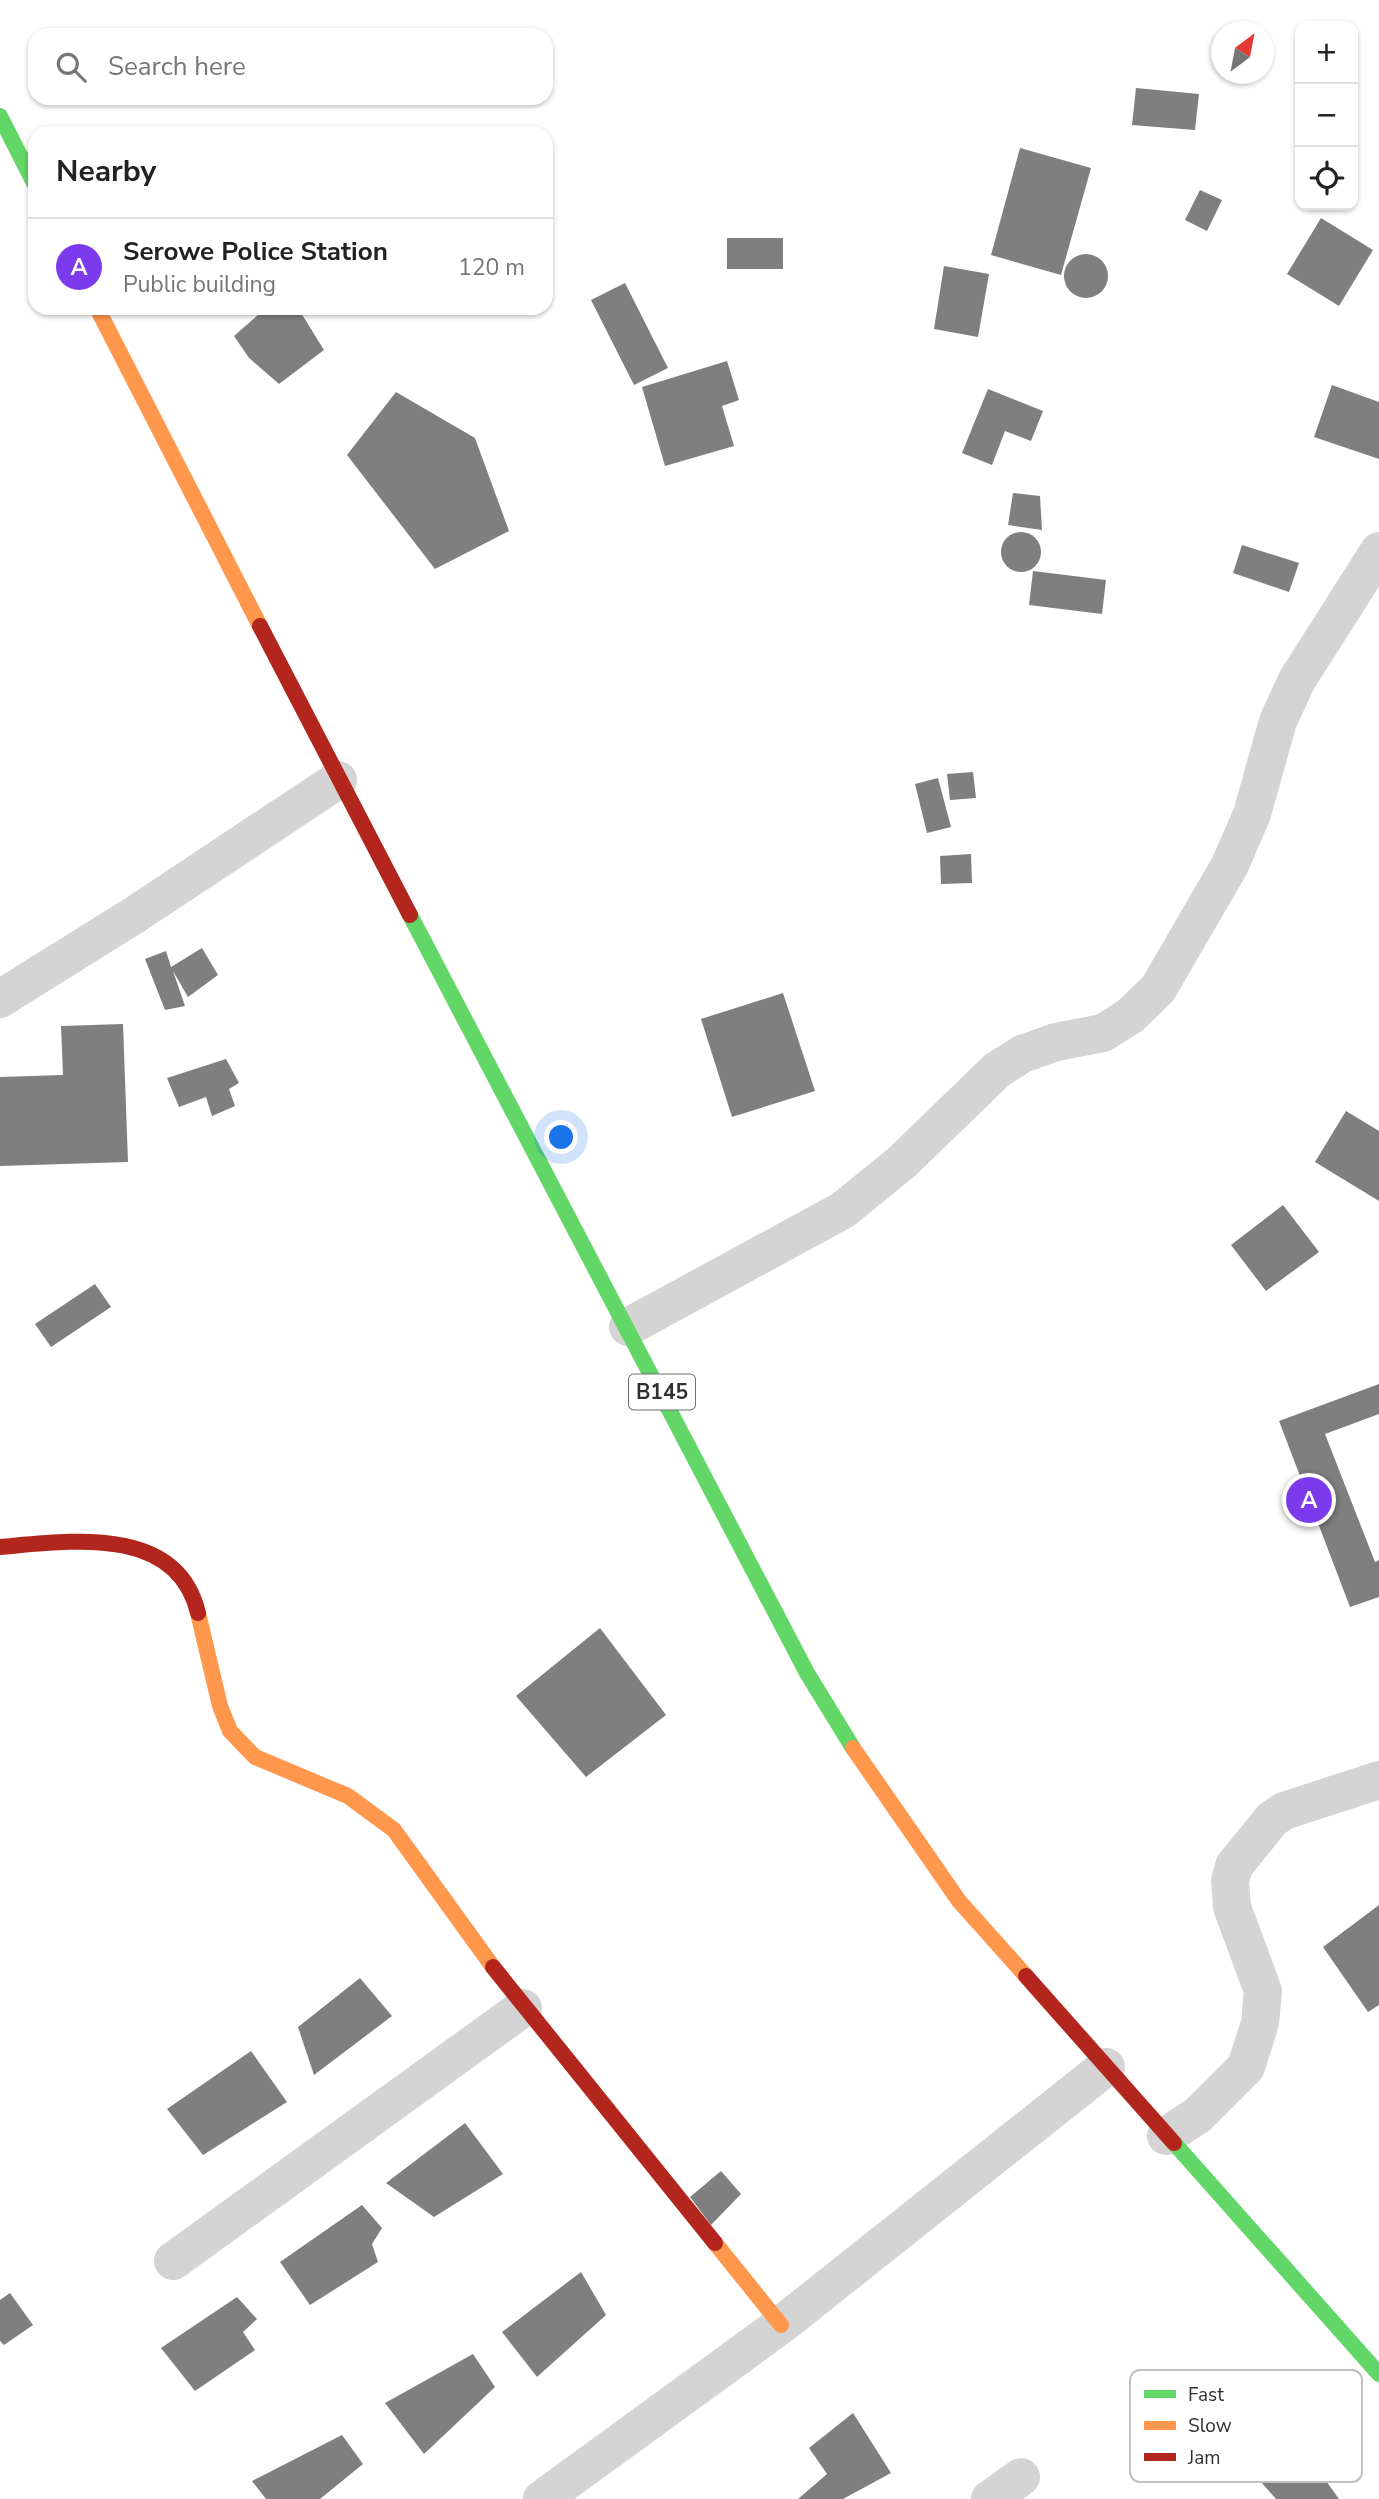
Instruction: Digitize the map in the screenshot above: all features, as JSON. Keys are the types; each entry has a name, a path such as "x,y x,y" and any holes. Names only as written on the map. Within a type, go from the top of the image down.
{"main road":[{"path":"0,116 28,171"},
{"name":"B145","path":"101,315 338,780 628,1326 807,1673 871,1778 959,1901 1379,2374"},
{"path":"0,1548 85,1540 145,1550 173,1567 195,1600 219,1706 230,1731 255,1757 348,1796 394,1830 523,2008 781,2325"}],"street":[{"path":"628,1326 843,1210 902,1161 997,1070 1022,1054 1056,1042 1103,1033 1130,1016 1158,989 1230,865 1252,814 1278,721 1297,680 1379,551"},
{"path":"0,999 136,914 338,780"},
{"path":"1166,2136 1199,2115 1246,2067 1260,2023 1263,1991 1232,1907 1230,1881 1234,1866 1272,1819 1284,1811 1379,1780"},
{"path":"173,2261 523,2008"},
{"path":"542,2499 583,2487 781,2325 1106,2067"},
{"path":"990,2499 1021,2477"}],"building":[{"path":"1136,88 1199,94 1195,130 1132,125"},
{"path":"1020,148 1091,168 1061,275 991,255"},
{"path":"1200,190 1222,200 1207,231 1185,220"},
{"path":"1321,218 1373,250 1339,306 1287,274"},
{"path":"727,238 783,238 783,269 727,269"},
{"path":"1086,254 1101,261 1108,276 1101,291 1086,298 1071,291 1064,276 1071,261"},
{"path":"944,266 989,274 978,337 934,329"},
{"path":"625,283 668,368 634,385 591,300"},
{"path":"258,315 302,315 324,350 279,384 249,358 234,336"},
{"path":"727,361 739,400 722,406 734,446 665,466 642,387"},
{"path":"1332,385 1379,402 1379,459 1314,437"},
{"path":"988,389 1043,411 1031,441 1005,431 992,465 962,453"},
{"path":"396,392 475,438 509,531 435,569 347,455"},
{"path":"1013,493 1040,496 1042,530 1008,525"},
{"path":"1021,532 1029,533 1035,538 1040,544 1040,560 1035,566 1029,571 1021,572 1013,571 1007,566 1002,560 1001,552 1002,544 1007,538 1013,533"},
{"path":"1242,545 1299,563 1289,592 1233,573"},
{"path":"1033,571 1106,580 1102,614 1029,605"},
{"path":"973,772 976,798 950,800 947,774"},
{"path":"938,778 951,827 927,833 915,784"},
{"path":"971,854 972,883 941,884 940,856"},
{"path":"202,948 218,975 188,997 173,971 185,1006 165,1010 145,959 166,951 171,967"},
{"path":"783,993 815,1091 732,1117 701,1019"},
{"path":"123,1024 128,1162 0,1166 0,1077 63,1075 61,1026"},
{"path":"226,1059 239,1083 229,1089 235,1106 212,1116 206,1097 179,1107 167,1078"},
{"path":"1346,1111 1379,1131 1379,1201 1315,1162"},
{"path":"1283,1205 1319,1252 1266,1291 1231,1245"},
{"path":"95,1284 111,1307 51,1347 35,1324"},
{"path":"1379,1384 1379,1414 1325,1434 1375,1562 1379,1560 1379,1597 1350,1607 1279,1421"},
{"path":"600,1628 666,1715 586,1777 516,1696"},
{"path":"1379,1905 1379,2005 1368,2012 1323,1947"},
{"path":"360,1978 392,2016 314,2075 298,2027"},
{"path":"251,2051 287,2102 203,2155 167,2109"},
{"path":"465,2123 503,2174 434,2217 386,2183"},
{"path":"721,2171 741,2194 711,2225 690,2197"},
{"path":"362,2205 382,2228 372,2244 378,2262 310,2305 280,2262"},
{"path":"581,2272 606,2315 537,2377 502,2332"},
{"path":"10,2293 33,2325 4,2345 0,2341 0,2300"},
{"path":"237,2297 257,2319 243,2332 255,2350 195,2391 161,2348"},
{"path":"473,2354 495,2387 424,2454 385,2403"},
{"path":"853,2413 891,2473 843,2499 798,2499 827,2474 809,2448"},
{"path":"342,2435 363,2464 320,2499 266,2499 252,2481"},
{"path":"1261,2482 1327,2482 1339,2499 1276,2499"}],"traffic: fast":[{"path":"0,116 28,171"},
{"path":"410,915 807,1673 853,1748"},
{"path":"1174,2143 1379,2374"}],"traffic: slow":[{"path":"101,315 260,626"},
{"path":"198,1613 220,1706 230,1731 255,1757 348,1796 394,1830 493,1967"},
{"path":"853,1748 959,1901 1026,1976"},
{"path":"715,2243 781,2325"}],"traffic: jam":[{"path":"260,626 410,915"},
{"path":"0,1547 87,1542 117,1544 144,1551 168,1564 186,1584 198,1613"},
{"path":"493,1967 715,2243"},
{"path":"1026,1976 1174,2143"}],"place":[{"name":"Serowe Police Station","path":"1309,1500"}]}
